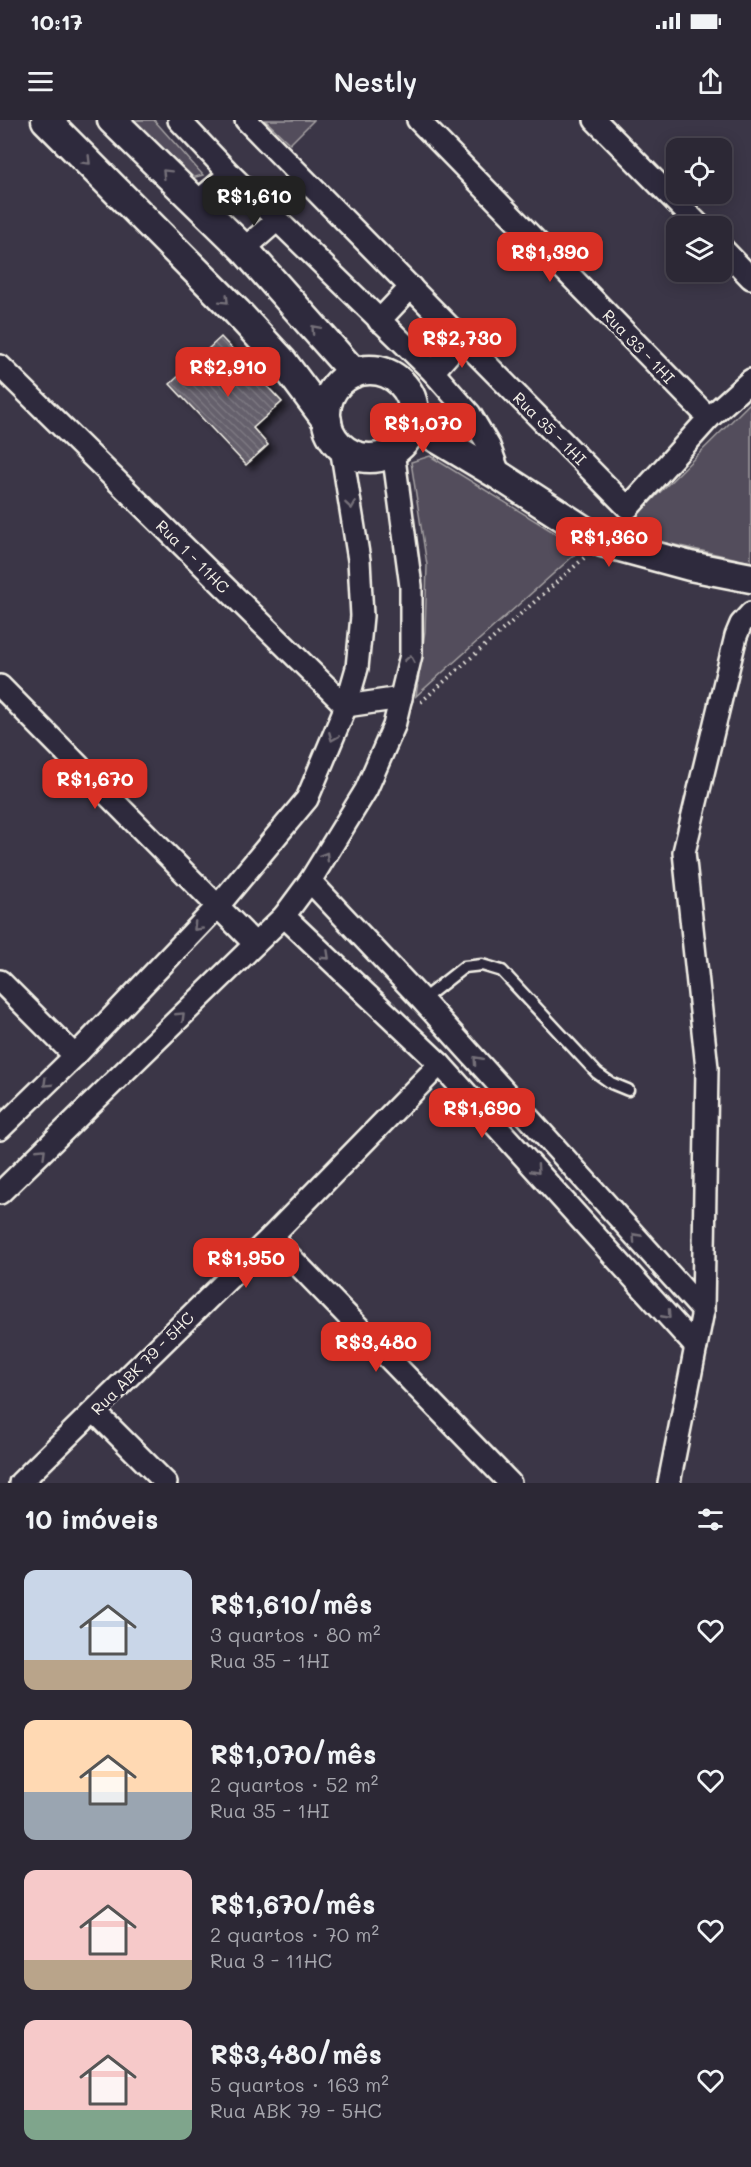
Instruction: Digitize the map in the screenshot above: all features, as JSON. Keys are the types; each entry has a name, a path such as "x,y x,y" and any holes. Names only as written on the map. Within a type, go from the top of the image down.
{"street":[{"path":"46,120 237,312 283,362 327,421"},
{"path":"112,120 244,249 354,373"},
{"path":"179,120 230,174 433,372 470,414 489,446 500,476"},
{"name":"Rua 35 - 1HI","path":"246,120 628,508 709,418 751,380"},
{"name":"Rua 33 - 1HI","path":"418,120 709,418"},
{"path":"595,120 690,216"},
{"path":"195,203 230,174"},
{"path":"244,249 277,220"},
{"path":"732,258 751,278"},
{"path":"379,321 411,287"},
{"path":"433,372 462,339"},
{"name":"Rua 1 - 11HC","path":"0,366 346,706"},
{"path":"366,370 389,374 407,390 414,413 412,424 405,440 393,451 380,456 366,457 353,454 341,447 329,431 326,409 329,398 335,387 354,373 366,370"},
{"path":"412,424 500,476 602,542 690,566 751,578"},
{"path":"0,1129 75,1056 218,906 308,799 346,706 357,668 362,616 359,560 341,447"},
{"path":"2,1189 284,916 310,881 366,790 394,726 411,655 411,586 393,451"},
{"path":"669,1483 703,1311 707,1068 684,852 736,636 741,624 751,613"},
{"path":"0,686 255,944"},
{"path":"346,706 401,698"},
{"path":"310,881 422,1000 703,1311"},
{"path":"284,916 440,1064 696,1347"},
{"path":"0,981 75,1056"},
{"name":"Rua ABK 79 - 5HC","path":"20,1483 271,1237 440,1064"},
{"path":"271,1237 510,1483"},
{"path":"94,1411 166,1483"}],"lane":[{"path":"422,1000 464,967 482,965 502,971 597,1073 611,1083 628,1090"}],"path":[{"path":"394,726 602,542"}],"shaded area":[{"path":"130,120 154,120 203,175 188,179"},
{"path":"265,120 314,120 290,144"},
{"path":"751,402 751,562 631,535 630,522"},
{"path":"430,456 581,549 416,696 425,631 427,565 411,462"}],"building":[{"path":"221,337 282,402 253,428 268,445 246,465 170,384"}]}
